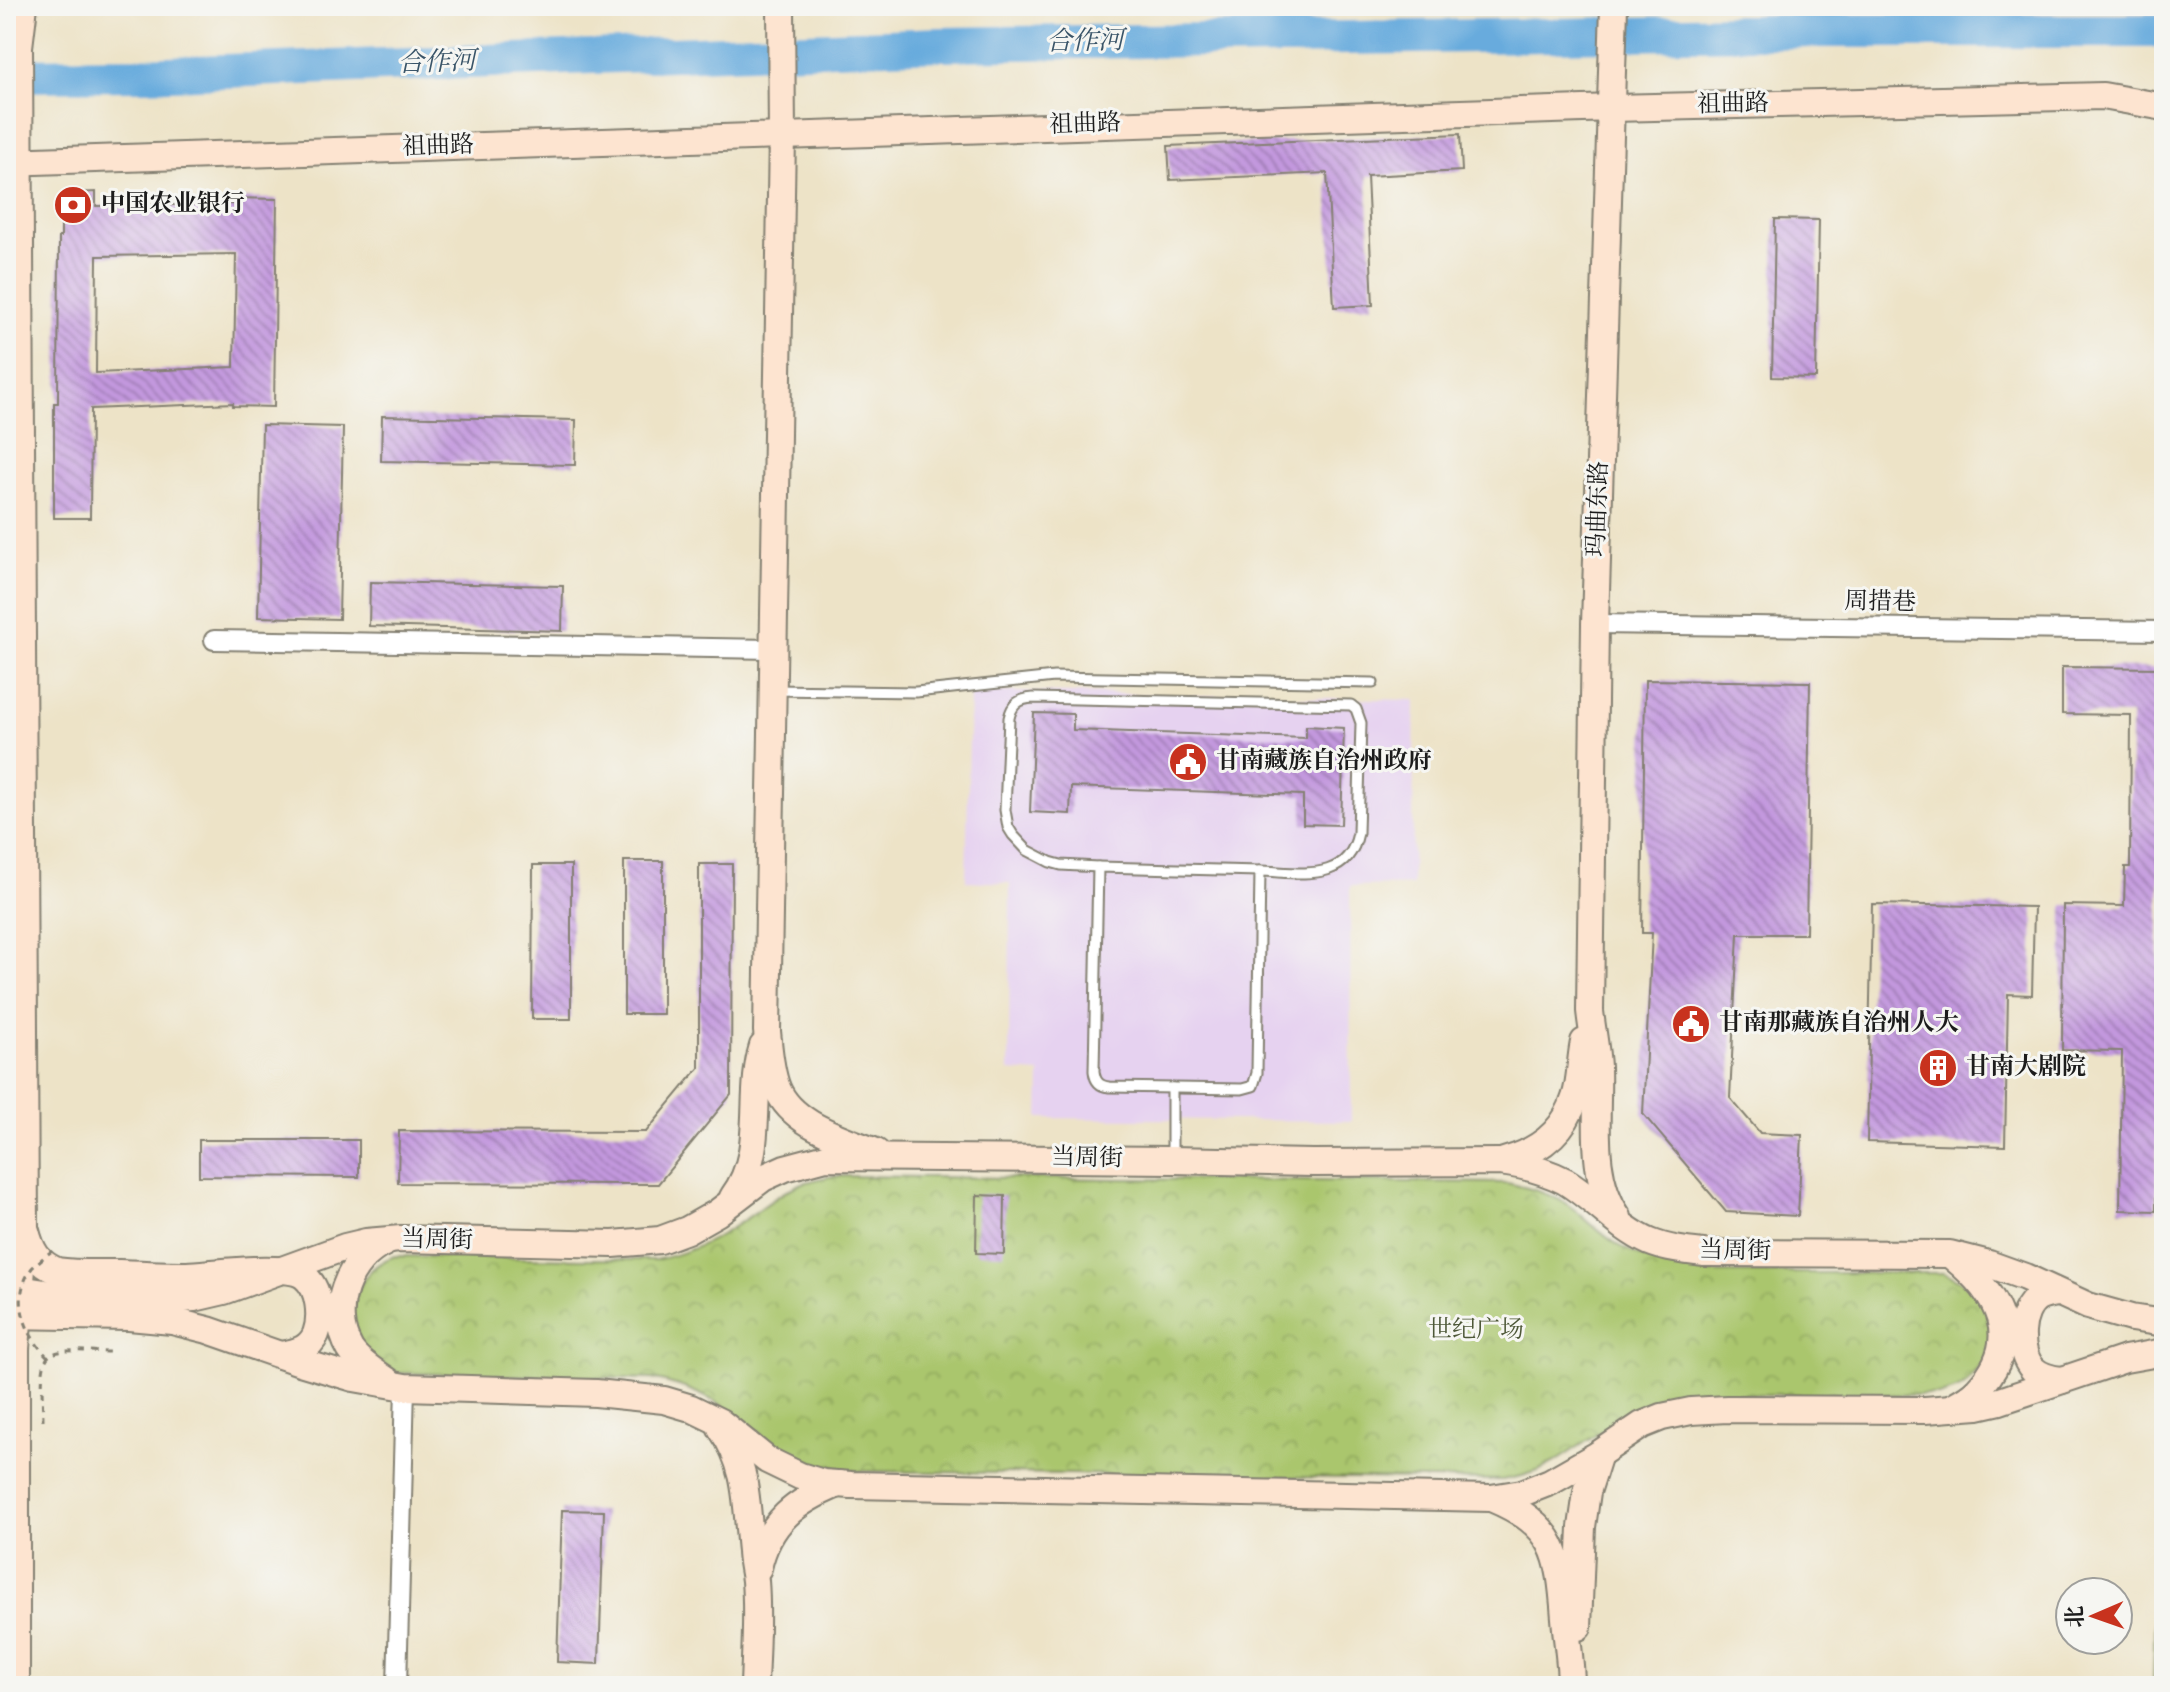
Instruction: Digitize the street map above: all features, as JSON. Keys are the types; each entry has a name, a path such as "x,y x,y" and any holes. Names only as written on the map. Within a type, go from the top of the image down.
{"street":[{"path":"16,1686 15,1302 25,1228 16,154 19,47 24,6"},
{"name":"玛曲东路","path":"1590,1011 1595,624 1614,6"},
{"path":"782,19 767,1031 777,1087 786,1105 833,1134 888,1157"},
{"name":"祖曲路","path":"16,154 782,136 1613,99 2103,96 2164,107"},
{"name":"周措巷","path":"1595,624 2164,631"},
{"path":"214,640 773,649"},
{"path":"1500,1162 1525,1156 1564,1122 1576,1096 1590,1011"},
{"path":"1590,1011 1597,1062 1600,1169 1610,1203 1626,1228"},
{"path":"725,1207 742,1183 752,1157 758,1064 767,1031"},
{"name":"当周街","path":"15,1302 58,1295 168,1300 194,1298 224,1291 366,1242 401,1239 613,1244 660,1240 687,1230 725,1207 763,1178 804,1161 826,1157 1500,1162 1551,1174 1582,1193 1626,1228 1663,1246 1704,1253 1950,1254 2025,1277 2105,1311 2164,1323"},
{"path":"25,1228 35,1256 41,1263 57,1271 188,1275 250,1270 293,1272 304,1276 317,1296 319,1313 315,1336 308,1346 281,1355"},
{"path":"399,1386 367,1367 351,1350 343,1330 341,1309 345,1284 357,1264 383,1243 401,1239"},
{"path":"1949,1409 1976,1392 1992,1371 2001,1349 2002,1325 1995,1302 1986,1288 1950,1254"},
{"path":"2057,1293 2038,1298 2029,1308 2023,1327 2023,1348 2025,1358 2037,1372 2051,1379 2062,1380"},
{"path":"15,1302 172,1321 354,1378 399,1386 632,1395 664,1400 716,1420 776,1464 800,1476 838,1484 1491,1498 1522,1493 1550,1482 1599,1454 1619,1438 1662,1417 1691,1411 1727,1409 1949,1409 1978,1406 2125,1359 2164,1352"},
{"path":"397,1686 399,1386"},
{"path":"716,1420 739,1460 745,1481 755,1584 754,1686"},
{"path":"1571,1658 1581,1599 1582,1527 1587,1492 1599,1454"},
{"path":"755,1584 765,1543 774,1527 796,1506 838,1484"},
{"path":"1491,1498 1528,1516 1549,1541 1561,1575 1571,1658 1571,1686"}],"lane":[{"path":"773,690 916,692 1054,677 1373,683"},
{"path":"1033,698 1351,705 1356,709 1361,723 1358,833 1353,850 1337,867 1325,872 1260,871 1061,865 1041,858 1019,843 1008,827 1005,810 1011,709 1017,702 1033,698"},
{"path":"1098,867 1097,1083 1102,1086 1172,1088 1242,1089 1253,1086 1257,1073 1260,871"},
{"path":"1172,1088 1172,1160"}],"path":[{"path":"15,1302 36,1264 53,1252 48,1244"},
{"path":"6,1265 14,1279 15,1302 14,1325 6,1339"},
{"path":"15,1302 30,1335 48,1357"},
{"path":"43,1420 44,1373 48,1357 63,1351 110,1352"}],"shaded area":[{"path":"970,691 1415,700 1412,885 1350,886 1351,1121 1039,1118 1040,1073 1009,1071 1010,883 966,881"}],"green space":[{"name":"世纪广场","path":"835,1176 1507,1183 1564,1202 1607,1238 1631,1252 1687,1269 1710,1273 1943,1273 1971,1289 1980,1300 1989,1323 1989,1348 1984,1361 1965,1385 1941,1395 1710,1394 1671,1400 1633,1411 1538,1471 1502,1480 856,1471 789,1453 713,1400 652,1379 398,1373 370,1355 362,1346 354,1324 355,1300 365,1278 383,1261 395,1256 655,1260 716,1238 798,1185"},
{"path":"2157,1528 2164,1529 2164,1686 2153,1686"}],"building":[{"path":"1460,134 1462,171 1367,176 1373,305 1334,307 1327,173 1170,180 1168,146"},
{"path":"96,192 96,206 237,204 237,198 277,199 274,407 233,406 233,403 91,409 90,518 54,518 59,237 61,205 73,193","holes":["236,254 234,367 96,373 97,256"]},
{"path":"1775,219 1819,220 1816,378 1772,377"},
{"path":"382,416 576,420 575,465 381,461"},
{"path":"262,425 343,427 339,619 258,617"},
{"path":"370,582 563,586 562,631 369,626"},
{"path":"2062,667 2164,668 2164,848 2160,848 2156,1211 2120,1210 2122,1051 2062,1050 2063,905 2124,906 2125,867 2130,867 2131,715 2062,714"},
{"path":"1645,680 1810,682 1806,934 1738,934 1730,1098 1760,1133 1802,1135 1798,1216 1726,1212 1643,1114 1652,933 1642,933"},
{"name":"甘南藏族自治州政府","path":"1034,713 1073,714 1073,730 1306,738 1306,726 1344,728 1341,825 1303,824 1303,795 1071,787 1070,814 1030,812"},
{"path":"624,861 663,861 663,1014 624,1014"},
{"path":"699,864 732,864 731,1095 658,1184 398,1183 399,1131 646,1132 699,1068"},
{"path":"533,865 571,865 571,1019 532,1019"},
{"name":"甘南大剧院","path":"1872,904 2034,907 2032,995 2008,994 2005,1146 1867,1142"},
{"path":"199,1140 359,1140 359,1177 199,1176"},
{"path":"977,1195 1005,1196 1004,1254 976,1253"},
{"path":"562,1510 604,1511 599,1664 557,1662"}],"waterway":[{"name":"合作河","path":"6,75 143,74 941,44 1817,31 2164,31"}],"place":[{"name":"中国农业银行","path":"73,205"},
{"name":"甘南藏族自治州政府","path":"1188,762"},
{"name":"甘南那藏族自治州人大","path":"1691,1024"},
{"name":"甘南大剧院","path":"1938,1068"}]}
